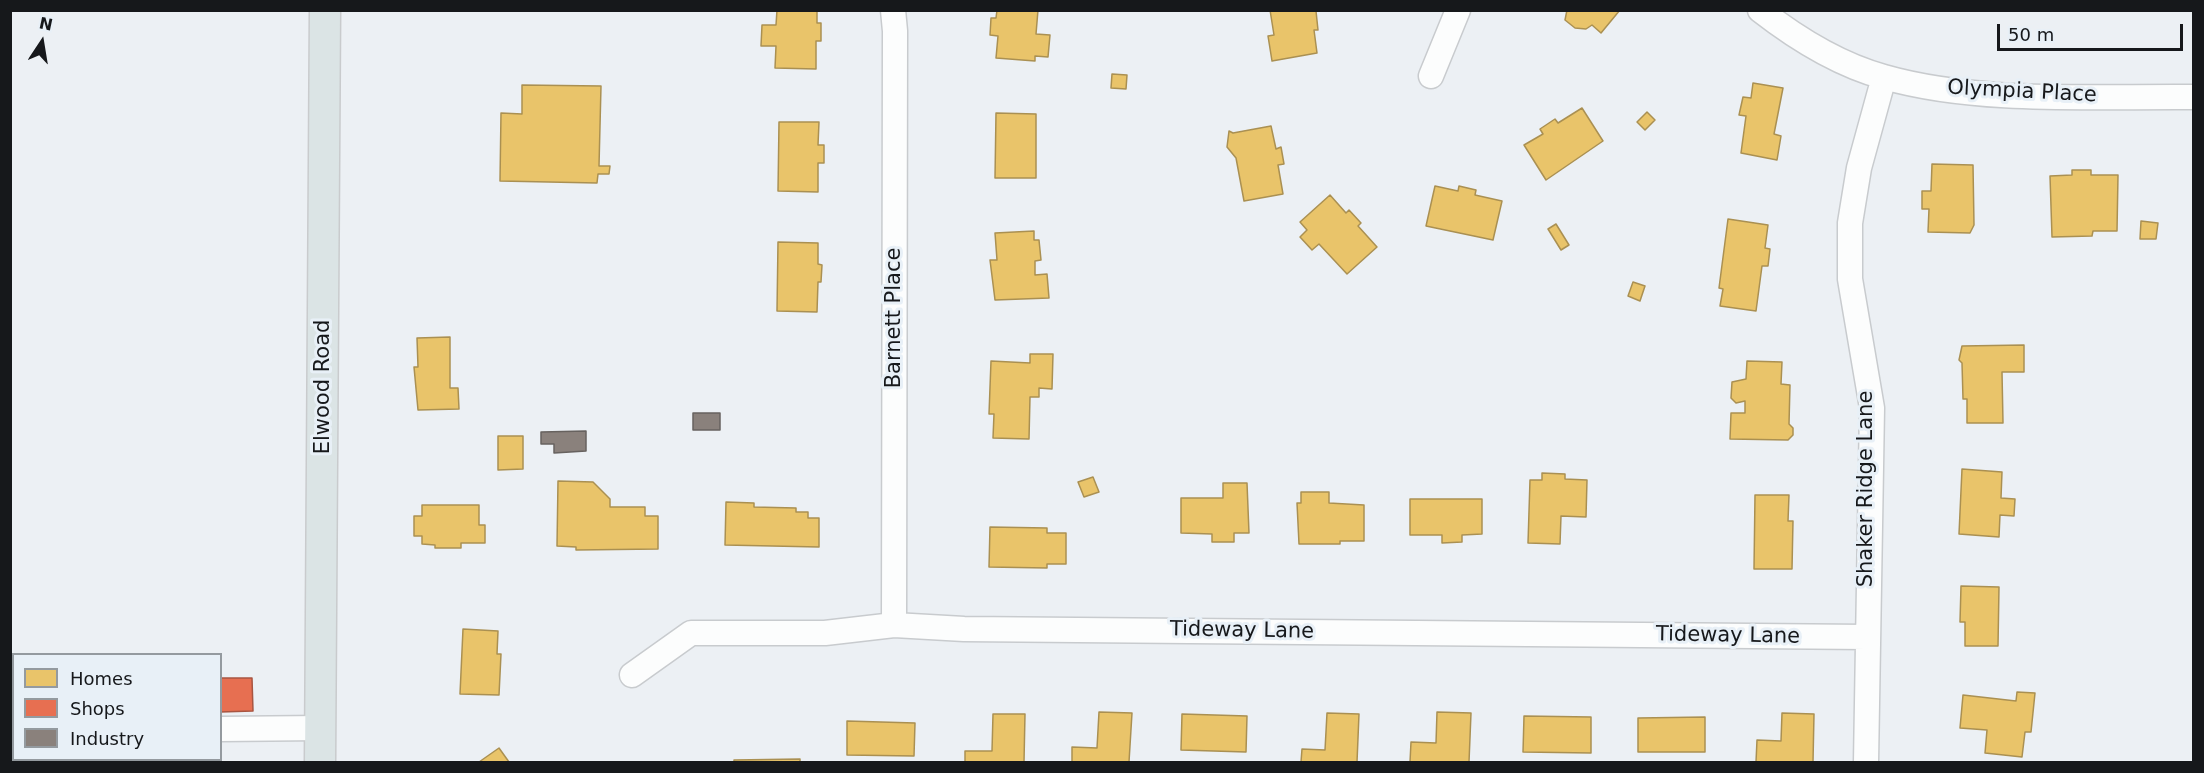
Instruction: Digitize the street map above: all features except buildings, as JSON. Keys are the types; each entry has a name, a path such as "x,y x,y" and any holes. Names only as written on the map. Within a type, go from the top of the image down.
{"main road":[{"name":"Elwood Road","path":"320,762 325,10"}],"street":[{"name":"Barnett Place","path":"893,10 895,31 894,625"},
{"path":"1431,76 1458,10"},
{"name":"Olympia Place","path":"1760,10 1784,28 1829,54 1884,77 1961,92 2193,97"},
{"name":"Shaker Ridge Lane","path":"1866,762 1872,408 1850,279 1850,223 1859,168 1884,77"},
{"name":"Tideway Lane","path":"632,675 691,633 825,633 894,625 999,629 1867,637"},
{"path":"222,729 321,728"}]}
